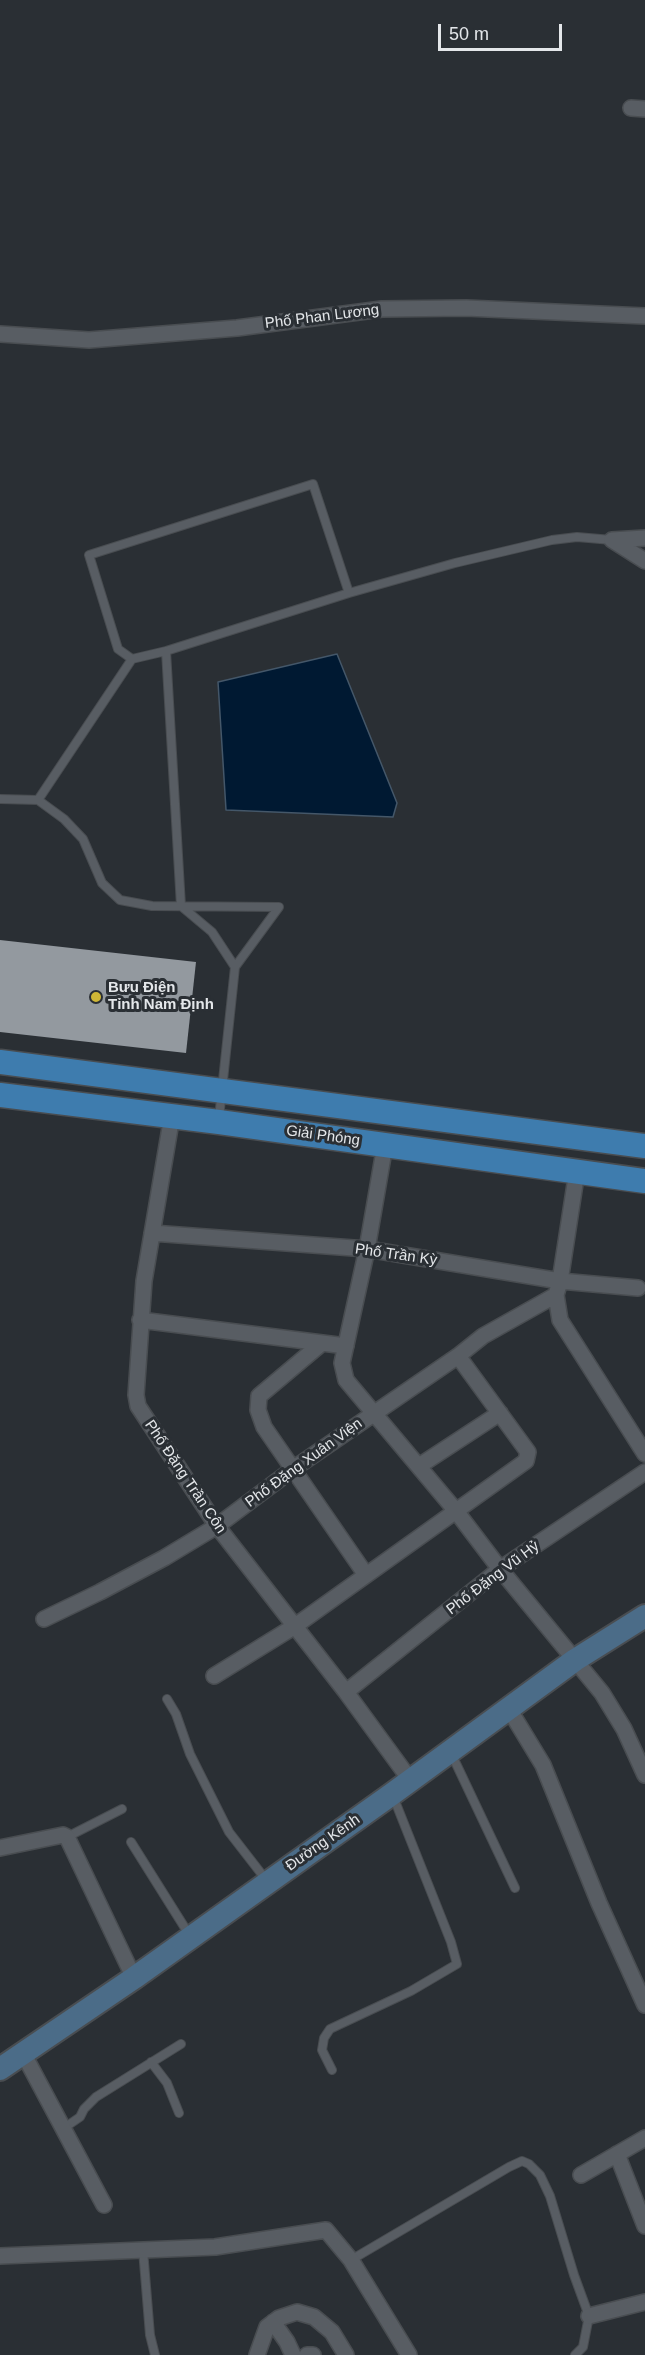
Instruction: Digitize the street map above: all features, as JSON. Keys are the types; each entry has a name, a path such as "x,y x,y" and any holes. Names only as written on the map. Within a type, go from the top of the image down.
{"main road":[{"path":"0,1062 645,1146"},
{"name":"Giải Phóng","path":"0,1095 219,1122 645,1181"}],"street":[{"name":"Phố Phan Lương","path":"0,334 89,340 237,328 392,309 466,308 645,316"},
{"path":"612,540 645,538"},
{"path":"612,540 645,561"},
{"name":"Phố Đặng Trần Côn","path":"172,1116 144,1281 136,1395 138,1406 217,1526 346,1692 411,1781"},
{"path":"385,1145 367,1249 342,1363 346,1380 362,1402 374,1412 456,1511 602,1694 624,1729 645,1775"},
{"path":"577,1171 558,1288 560,1320 645,1454"},
{"name":"Phố Trần Kỳ","path":"152,1233 367,1249 558,1288 638,1288"},
{"name":"Phố Đặng Xuân Viện","path":"44,1618 164,1558 217,1526 374,1412 458,1356 483,1336 558,1288"},
{"path":"140,1320 346,1346"},
{"path":"322,1343 259,1396 258,1410 264,1427 366,1575"},
{"path":"214,1676 295,1626 526,1461 528,1452 458,1356"},
{"path":"419,1466 500,1413"},
{"name":"Phố Đặng Vũ Hỷ","path":"346,1692 500,1569 645,1472"},
{"name":"Đường Kênh","path":"0,2069 134,1978 411,1781 575,1660 645,1617"},
{"path":"509,1709 543,1765 645,2005"},
{"path":"0,1848 63,1834 67,1837 134,1978"},
{"path":"23,2054 104,2205"},
{"path":"581,2175 645,2138"},
{"path":"617,2154 645,2226"},
{"path":"0,2256 215,2247 326,2229 351,2260 409,2355"},
{"path":"589,2316 645,2302"},
{"path":"257,2355 258,2346 267,2327 279,2318 297,2312 314,2317 332,2332 346,2355"},
{"path":"273,2322 293,2355"},
{"path":"307,2355 313,2355"}],"lane":[{"path":"132,659 118,649 88,555 314,484 349,593"},
{"path":"38,800 132,659 166,651 455,562 552,540 577,537 612,540"},
{"path":"166,651 181,906 212,932 236,967"},
{"path":"0,799 38,800 64,819 82,839 102,883 120,900 152,906 279,907 236,967 225,1071 220,1091 219,1122"},
{"path":"167,1699 177,1714 190,1754 229,1832 268,1882"},
{"path":"450,1751 515,1888"},
{"path":"332,2070 322,2050 324,2038 330,2028 411,1991 457,1964 451,1942 392,1794"},
{"path":"67,1837 122,1809"},
{"path":"131,1842 190,1937"},
{"path":"64,2128 80,2117 84,2109 96,2097 181,2044"},
{"path":"151,2062 167,2083 179,2113"},
{"path":"351,2260 522,2161 529,2164 540,2175 550,2196 589,2316 583,2347 575,2355"},
{"path":"143,2250 154,2355"}],"water":[{"path":"337,654 397,803 393,817 226,810 218,682"}],"building":[{"name":"Bưu Điện Tỉnh Nam Định","path":"0,940 196,962 186,1053 0,1032"}],"place":[{"name":"Bưu Điện Tỉnh Nam Định","path":"96,997"}]}
